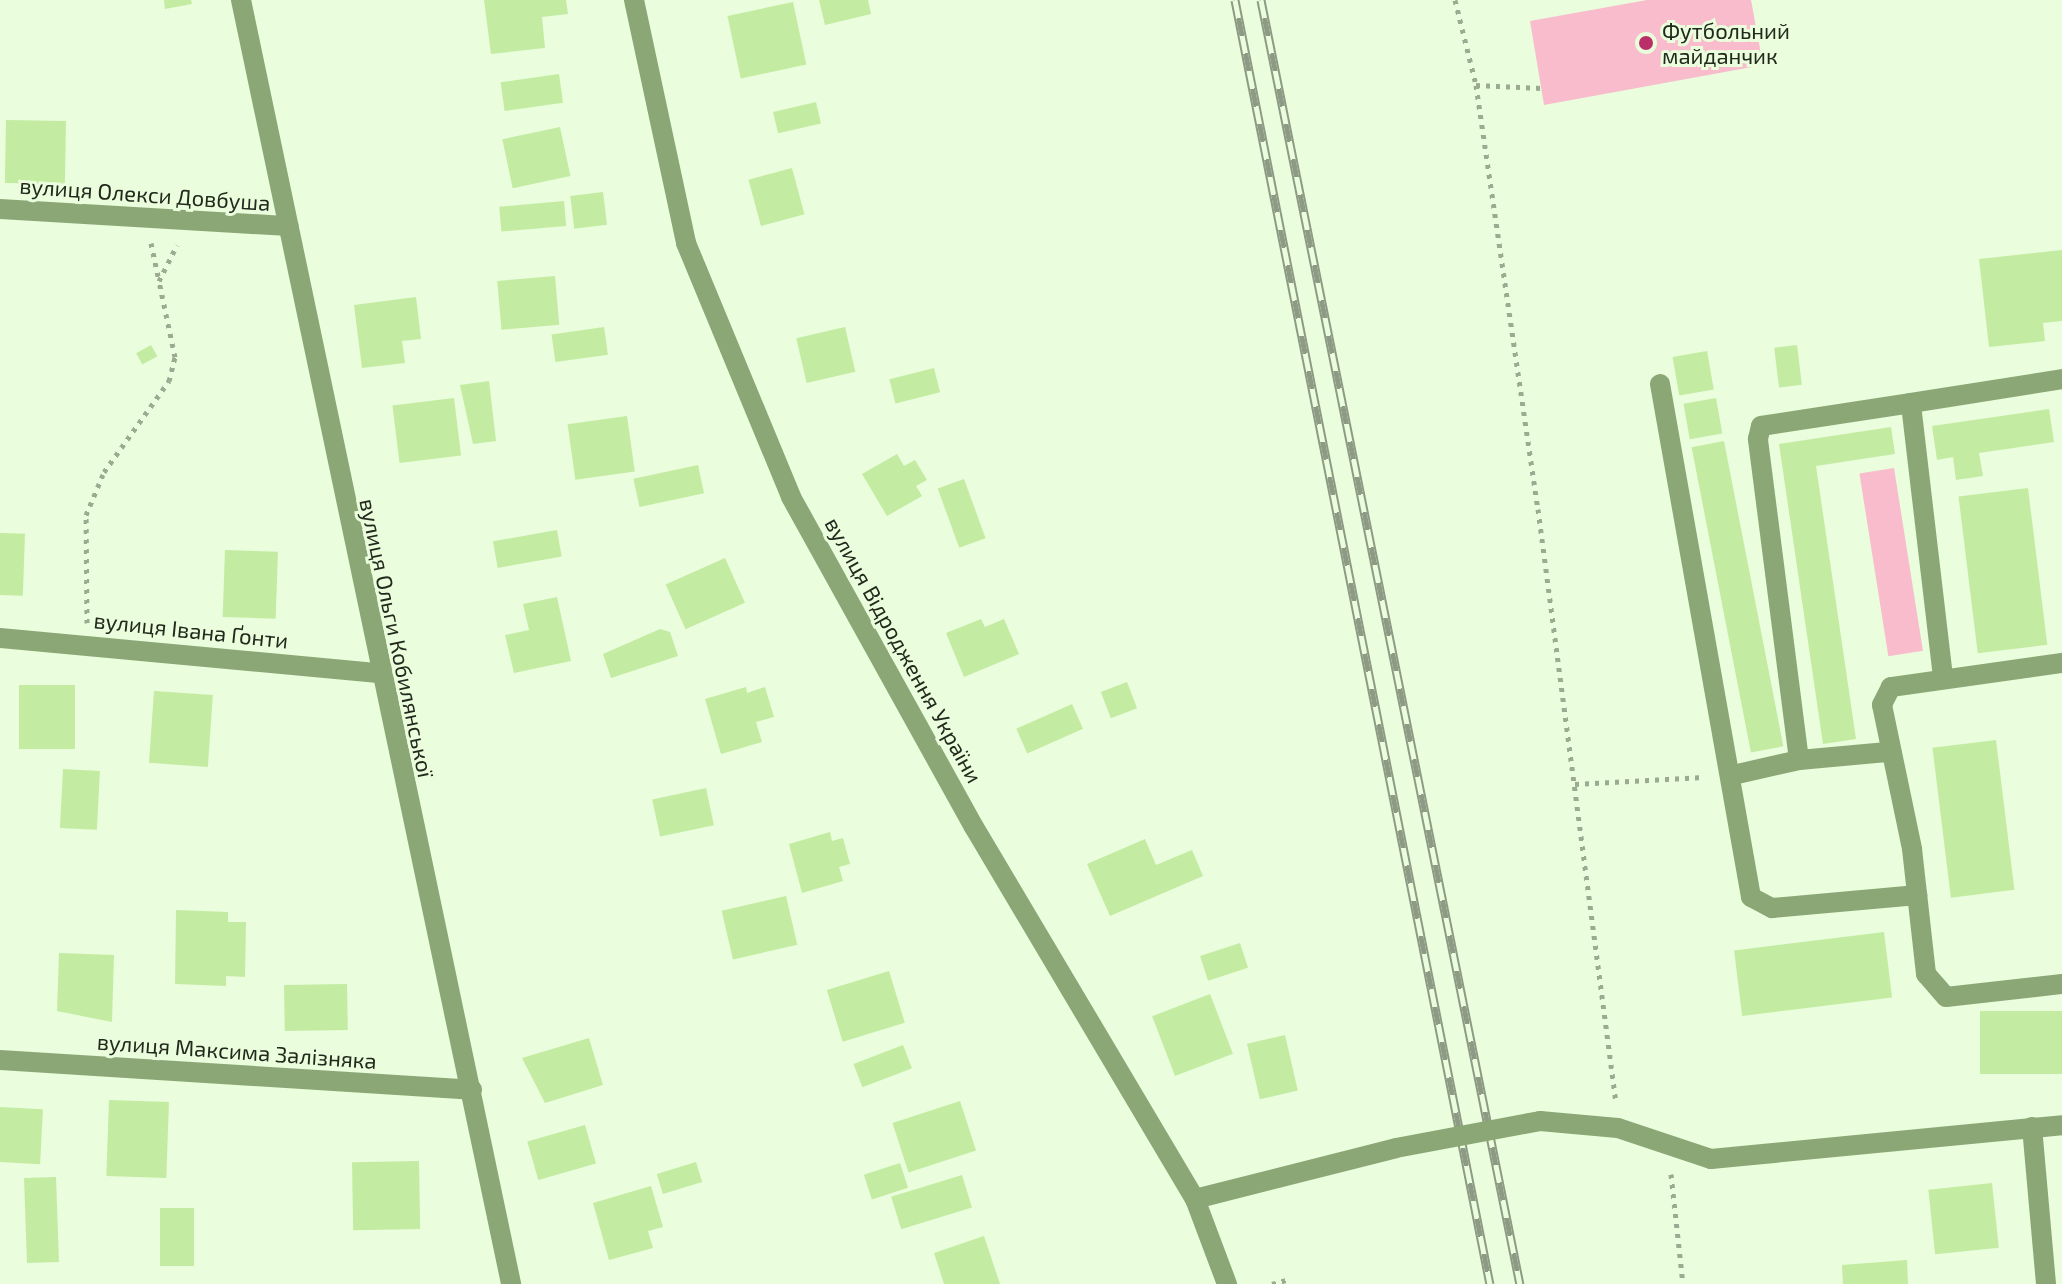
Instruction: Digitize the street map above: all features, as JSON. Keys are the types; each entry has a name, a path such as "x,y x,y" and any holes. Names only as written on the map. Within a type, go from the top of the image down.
{"street":[{"name":"вулиця Ольги Кобилянської","path":"241,0 378,673 472,1090 511,1284"},
{"name":"вулиця Відродження України","path":"634,0 686,243 791,497 974,827 1195,1199 1227,1284"},
{"name":"вулиця Олекси Довбуша","path":"0,209 190,224 288,226"},
{"path":"1799,760 1761,426 2062,379"},
{"path":"1660,384 1733,775 1751,897 1772,908 1917,895"},
{"path":"1911,403 1943,677"},
{"name":"вулиця Івана Ґонти","path":"0,638 378,673"},
{"path":"2062,663 1943,677 1891,687 1882,705 1887,752 1917,895 1926,974 1946,997 2062,984"},
{"path":"1733,775 1799,760 1887,752"},
{"name":"вулиця Максима Залізняка","path":"0,1060 472,1090"},
{"path":"1195,1199 1396,1148 1540,1121 1618,1128 1668,1149 1711,1159 2062,1125"},
{"path":"2032,1127 2046,1284"}],"path":[{"path":"1455,0 1476,85 1575,784 1618,1128"},
{"path":"1476,85 1542,88"},
{"path":"88,644 86,515 104,472 169,381 175,357 142,220"},
{"path":"159,281 190,224"},
{"path":"1575,784 1733,775"},
{"path":"1668,1149 1683,1284"},
{"path":"1272,1284 1289,1279"}],"shaded area":[{"name":"Футбольний майданчик","path":"1647,0 1751,0 1763,65 1544,105 1530,21"},
{"path":"1894,468 1923,651 1888,656 1859,473"}],"building":[{"path":"164,0 191,0 192,4 165,9"},
{"path":"484,0 566,0 568,14 542,17 545,48 491,54"},
{"path":"819,0 868,0 871,14 825,25"},
{"path":"793,2 806,65 741,79 727,16"},
{"path":"559,74 563,103 505,111 501,82"},
{"path":"816,102 821,123 778,133 773,112"},
{"path":"6,120 66,121 65,184 5,183"},
{"path":"560,127 570,176 513,188 502,139"},
{"path":"792,168 804,214 761,226 749,180"},
{"path":"603,192 607,225 574,229 570,196"},
{"path":"564,201 566,226 501,232 499,207"},
{"path":"2062,250 2062,321 2043,323 2045,341 1989,347 1979,259"},
{"path":"555,276 559,325 501,330 497,281"},
{"path":"416,297 421,339 402,341 405,363 362,368 354,305"},
{"path":"604,327 608,355 555,362 552,334"},
{"path":"845,327 855,372 807,383 796,338"},
{"path":"151,345 157,356 142,365 136,353"},
{"path":"1797,345 1802,385 1779,388 1774,348"},
{"path":"1707,351 1714,389 1679,395 1673,357"},
{"path":"934,368 940,392 895,403 889,379"},
{"path":"489,381 496,441 473,444 460,385"},
{"path":"454,398 461,456 400,463 392,406"},
{"path":"1716,398 1722,433 1690,439 1684,404"},
{"path":"2049,409 2054,442 1979,453 1983,476 1956,480 1953,457 1937,460 1932,426"},
{"path":"627,416 635,471 575,480 568,424"},
{"path":"1891,427 1895,454 1816,466 1856,739 1823,744 1779,444"},
{"path":"1724,441 1783,746 1751,753 1692,447"},
{"path":"897,454 904,466 915,460 927,480 916,486 922,496 887,516 862,474"},
{"path":"698,465 704,493 639,507 633,479"},
{"path":"964,479 986,538 959,548 938,489"},
{"path":"2028,488 2047,645 1978,653 1959,497"},
{"path":"557,530 562,557 498,568 493,541"},
{"path":"0,533 25,534 23,596 0,595"},
{"path":"225,550 278,552 276,619 223,617"},
{"path":"725,558 745,603 686,629 666,584"},
{"path":"557,597 571,661 514,673 505,635 529,630 523,604"},
{"path":"981,619 985,627 1004,619 1019,654 964,677 946,633"},
{"path":"660,629 670,632 678,656 611,678 603,654"},
{"path":"1127,682 1137,708 1111,718 1101,692"},
{"path":"19,685 75,685 75,749 19,749"},
{"path":"746,687 747,693 765,687 774,717 756,722 762,742 721,754 705,699"},
{"path":"154,691 213,695 208,767 149,763"},
{"path":"1072,704 1083,729 1027,753 1016,729"},
{"path":"1996,740 2014,890 1951,898 1932,748"},
{"path":"63,769 100,771 97,830 60,828"},
{"path":"706,788 714,825 660,837 652,799"},
{"path":"830,832 832,841 843,838 850,864 839,867 843,881 802,893 789,844"},
{"path":"1145,839 1156,865 1192,850 1203,876 1110,916 1087,864"},
{"path":"786,896 797,945 733,960 722,911"},
{"path":"176,910 228,912 228,922 246,922 245,977 226,976 226,986 175,984"},
{"path":"1884,932 1892,998 1742,1016 1734,950"},
{"path":"1240,943 1248,968 1208,981 1200,956"},
{"path":"59,953 114,955 112,1022 57,1011"},
{"path":"889,971 905,1023 843,1042 827,990"},
{"path":"347,984 348,1030 285,1031 284,985"},
{"path":"1210,994 1233,1054 1175,1076 1152,1016"},
{"path":"1980,1011 2062,1011 2062,1074 1980,1074"},
{"path":"1285,1035 1298,1091 1260,1099 1247,1044"},
{"path":"589,1038 603,1085 545,1103 522,1058"},
{"path":"903,1045 912,1068 862,1087 854,1064"},
{"path":"109,1100 169,1102 166,1178 106,1176"},
{"path":"960,1101 976,1150 909,1172 892,1123"},
{"path":"0,1107 43,1109 40,1164 0,1162"},
{"path":"585,1125 596,1163 538,1180 527,1142"},
{"path":"419,1161 420,1229 353,1230 352,1162"},
{"path":"696,1162 702,1182 663,1194 657,1174"},
{"path":"900,1163 908,1188 872,1199 864,1175"},
{"path":"962,1175 972,1208 901,1229 891,1197"},
{"path":"56,1177 59,1262 27,1263 24,1178"},
{"path":"1992,1183 1999,1248 1935,1254 1928,1190"},
{"path":"651,1186 663,1227 648,1231 653,1248 609,1260 593,1203"},
{"path":"160,1208 194,1208 194,1266 160,1266"},
{"path":"984,1236 1000,1284 944,1284 934,1253"},
{"path":"1907,1260 1908,1284 1843,1284 1842,1265"}],"railway":[{"path":"1235,0 1490,1284"},
{"path":"1261,0 1520,1284"}],"place":[{"name":"Футбольний майданчик","path":"1646,43"}]}
